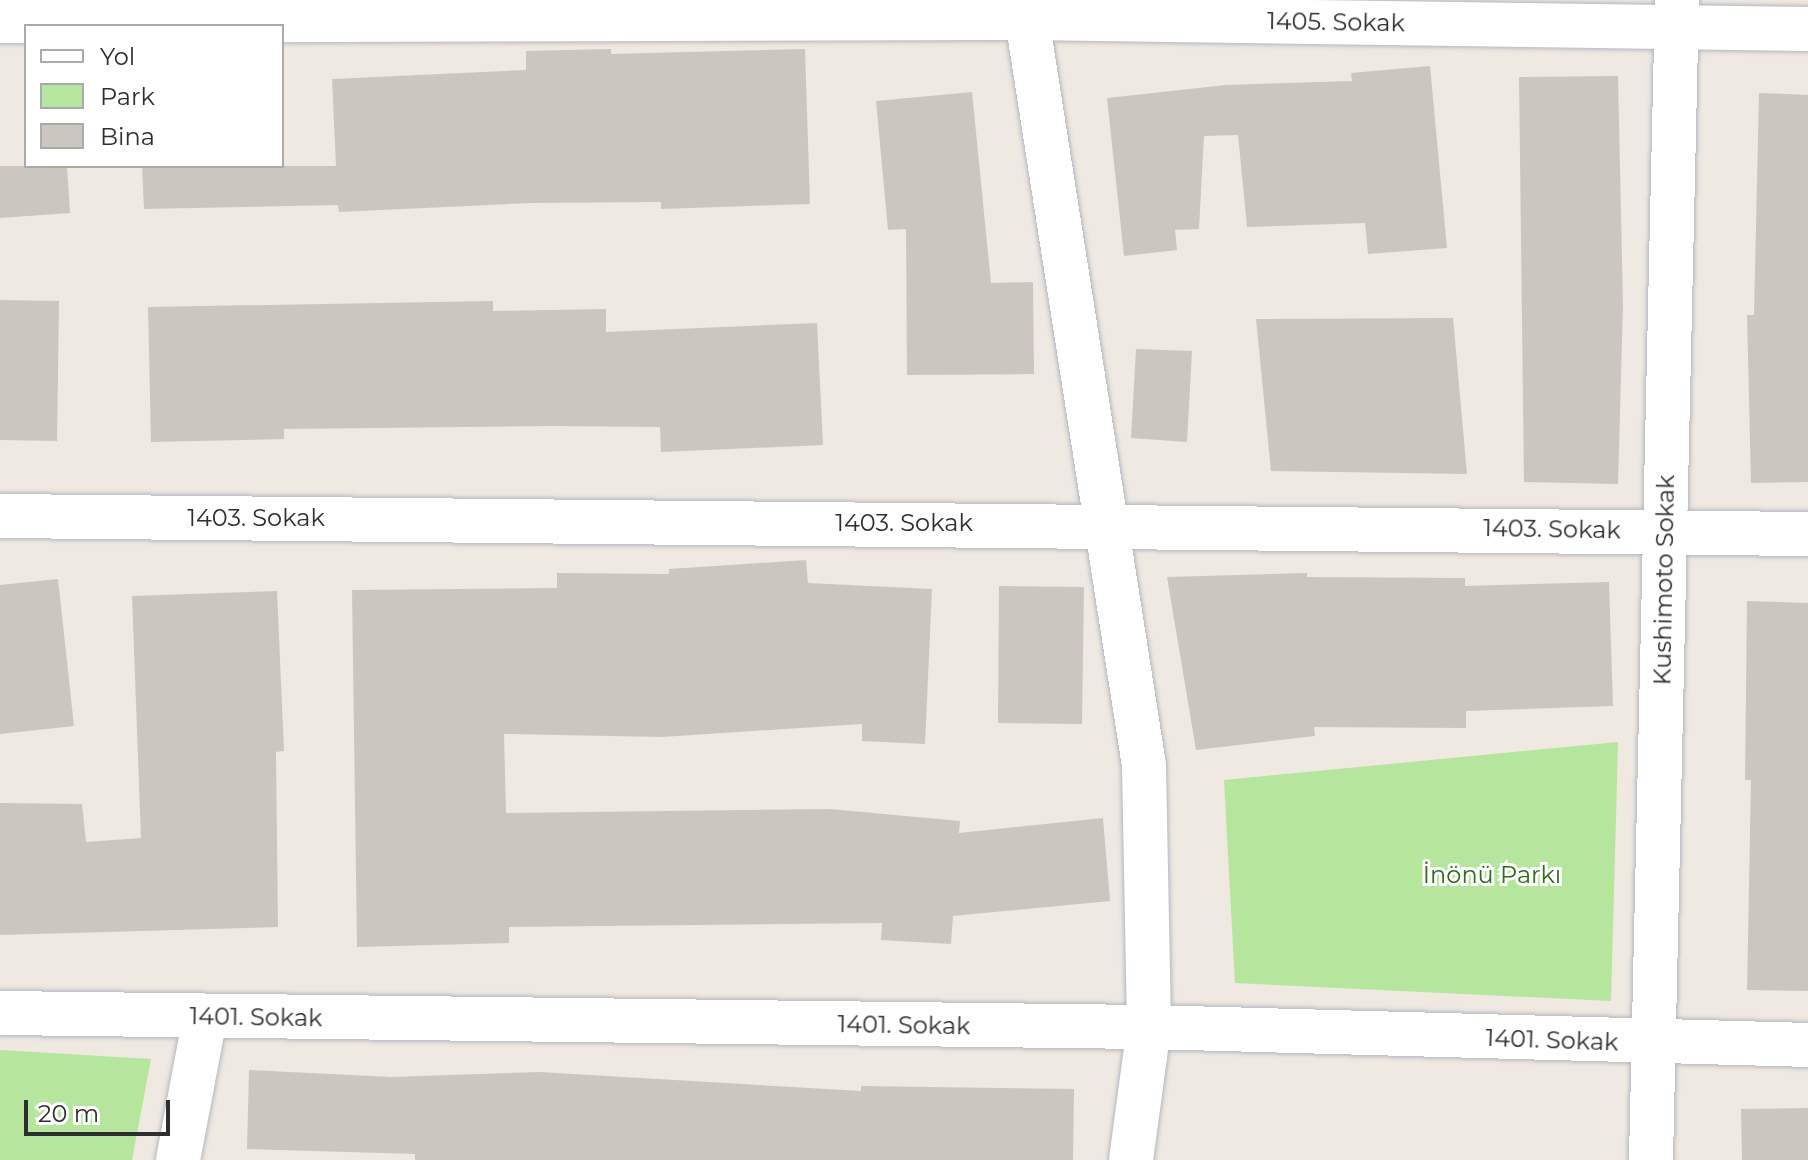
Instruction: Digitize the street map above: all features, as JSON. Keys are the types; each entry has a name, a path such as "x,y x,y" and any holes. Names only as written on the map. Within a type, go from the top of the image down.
{"street":[{"name":"1405. Sokak","path":"0,21 1026,9 1677,13 1808,29"},
{"path":"1026,9 1144,765 1149,1027 1131,1160"},
{"name":"Kushimoto Sokak","path":"1651,1160 1657,1043 1677,13"},
{"name":"1403. Sokak","path":"0,516 1104,524 1808,534"},
{"name":"1401. Sokak","path":"0,1013 1149,1027 1808,1045"},
{"path":"178,1160 205,1017"}],"green space":[{"name":"İnönü Parkı","path":"1618,742 1611,1001 1235,983 1224,780"},
{"path":"0,1050 151,1059 132,1160 0,1160"}],"building":[{"path":"611,49 611,54 805,49 810,204 661,209 661,202 532,203 339,212 338,205 144,209 142,168 336,166 332,79 526,70 526,51"},
{"path":"1430,66 1447,248 1368,254 1365,223 1247,227 1238,135 1204,136 1199,229 1175,230 1177,250 1124,256 1107,98 1226,85 1352,81 1351,73"},
{"path":"1618,76 1623,305 1618,484 1524,482 1519,77"},
{"path":"972,92 991,283 1033,282 1034,374 907,375 906,229 888,230 876,101"},
{"path":"1759,93 1808,95 1808,482 1751,483 1747,315 1754,315"},
{"path":"0,166 67,168 70,213 0,218"},
{"path":"0,300 59,301 57,441 0,440"},
{"path":"493,301 493,311 606,309 606,332 817,323 823,445 661,452 660,427 552,426 284,429 284,439 151,442 148,307"},
{"path":"1453,318 1467,474 1271,471 1256,319"},
{"path":"1136,349 1192,351 1187,442 1131,438"},
{"path":"806,560 808,583 932,589 925,744 862,741 862,724 662,737 504,734 506,813 830,809 960,821 959,833 1103,818 1110,901 953,916 951,944 881,940 882,923 509,927 509,943 357,947 352,590 557,588 557,573 669,574 669,569"},
{"path":"1307,573 1307,577 1465,578 1465,586 1609,582 1613,706 1466,711 1466,728 1314,727 1315,736 1196,750 1167,577"},
{"path":"58,579 74,726 0,734 0,585"},
{"path":"999,586 1084,587 1082,724 998,723"},
{"path":"277,591 284,751 276,752 278,927 0,935 0,803 82,804 86,842 141,838 132,596"},
{"path":"1747,601 1808,603 1808,991 1747,990 1751,780 1745,780"},
{"path":"249,1070 391,1077 539,1072 861,1091 861,1086 1074,1089 1073,1160 415,1160 415,1154 247,1149"},
{"path":"1808,1108 1808,1160 1742,1160 1741,1109"}]}
